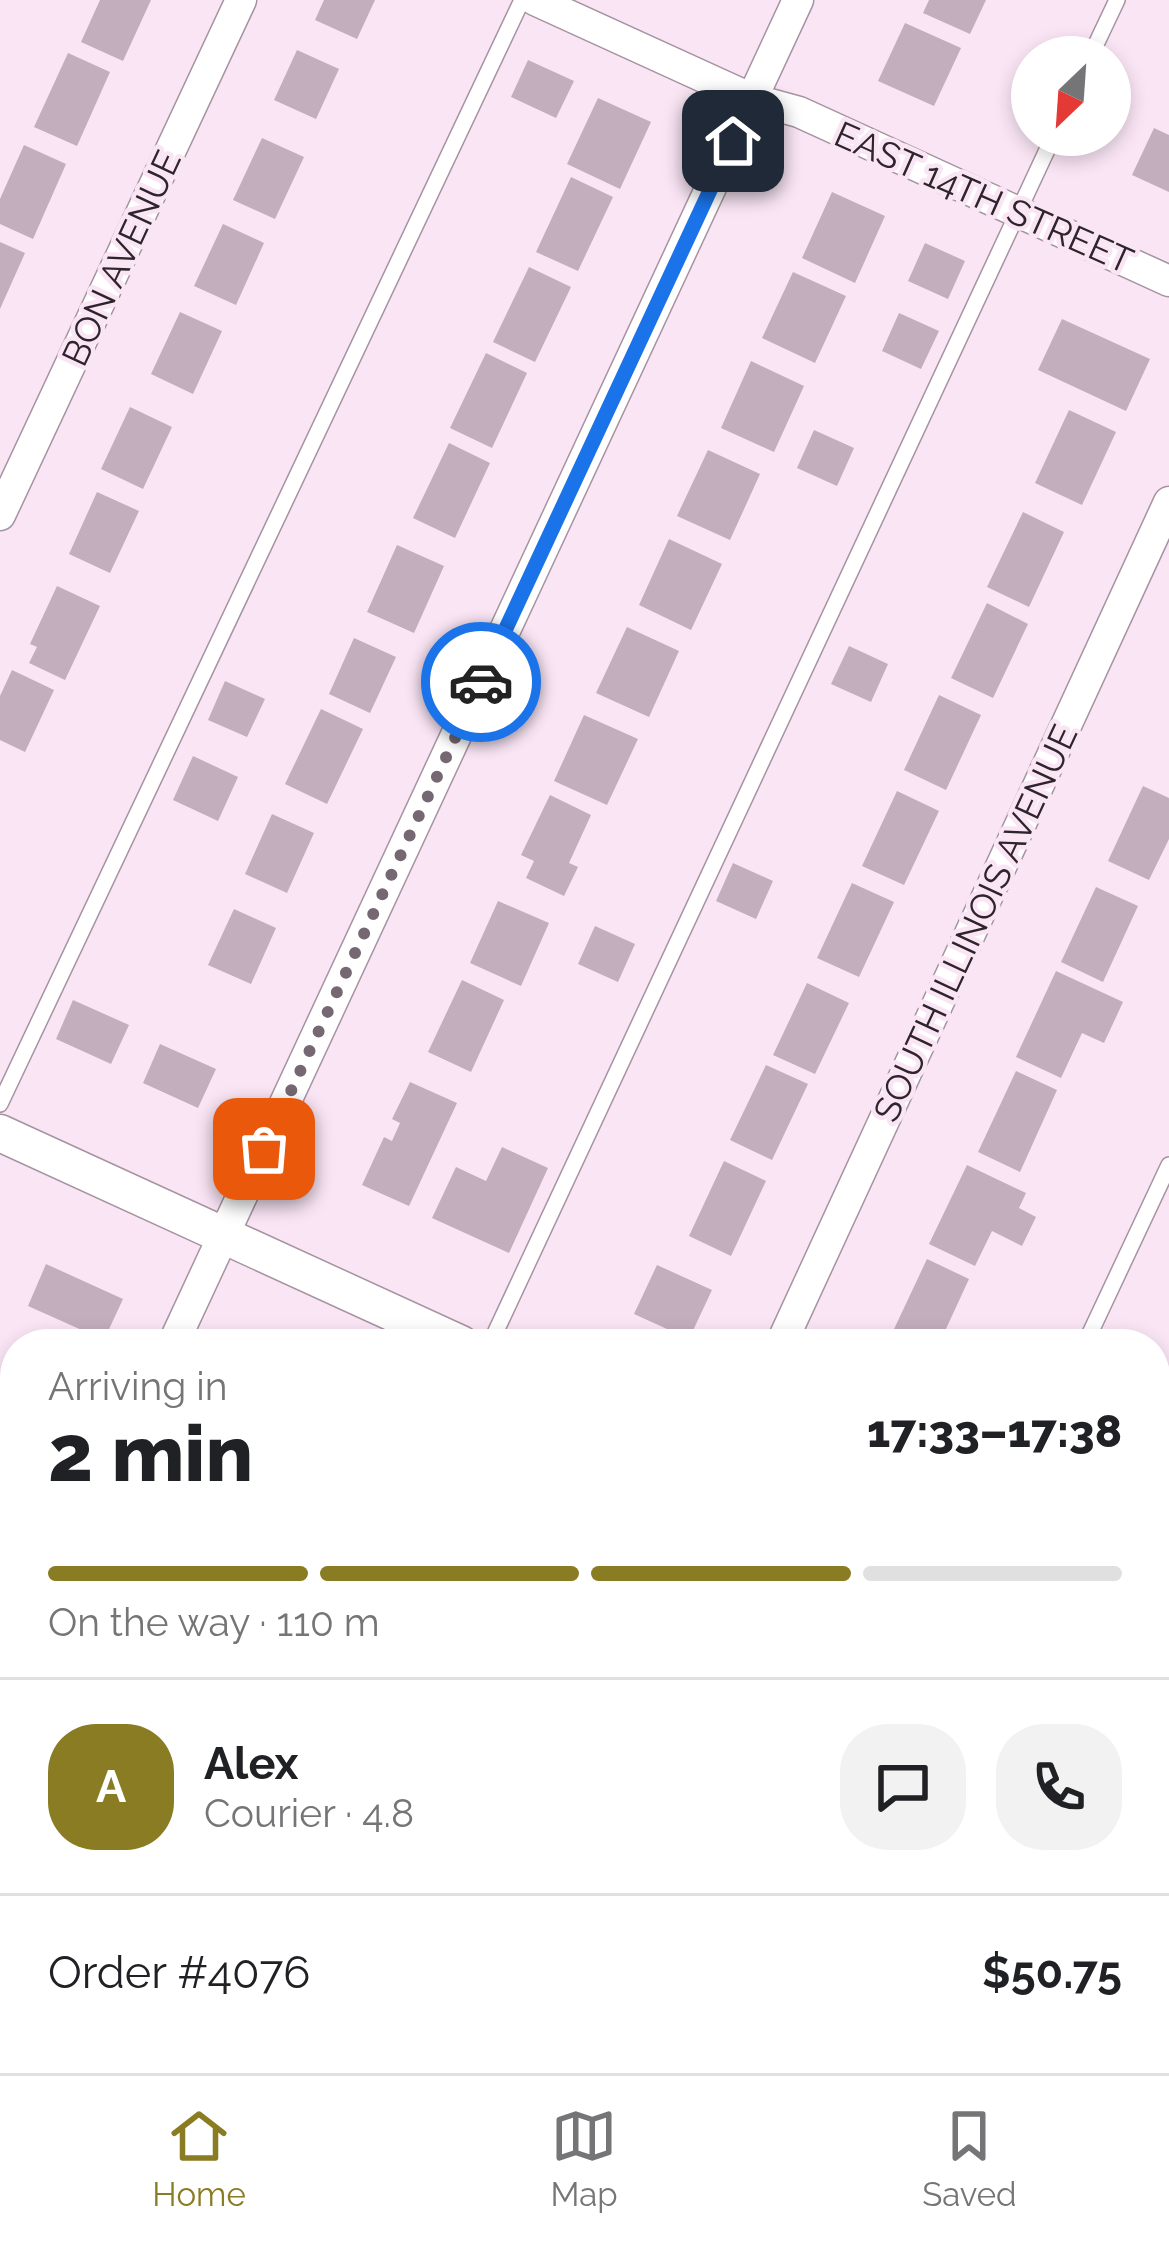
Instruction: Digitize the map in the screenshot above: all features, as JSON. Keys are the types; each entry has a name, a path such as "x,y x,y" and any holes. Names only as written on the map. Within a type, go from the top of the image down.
{"street":[{"name":"BON AVENUE","path":"0,515 242,0"},
{"name":"EAST 14TH STREET","path":"535,0 752,99 799,112 1169,281"},
{"path":"180,1329 798,0"},
{"name":"SOUTH ILLINOIS AVENUE","path":"788,1329 1169,502"},
{"path":"0,1133 429,1329"}],"lane":[{"path":"0,1104 522,0"},
{"path":"1100,36 1117,0"},
{"path":"497,1329 1044,156"},
{"path":"1092,1329 1169,1165"}],"building":[{"path":"100,0 151,0 123,61 81,42"},
{"path":"324,0 375,0 357,39 315,20"},
{"path":"929,0 986,0 970,34 923,13"},
{"path":"905,23 961,48 934,106 878,81"},
{"path":"297,50 339,69 316,119 274,100"},
{"path":"68,53 110,72 77,146 34,127"},
{"path":"528,60 574,81 556,118 511,97"},
{"path":"598,98 651,122 620,189 567,164"},
{"path":"1154,128 1169,135 1169,192 1132,175"},
{"path":"262,138 304,157 275,219 233,200"},
{"path":"24,145 66,164 33,239 0,224 0,199"},
{"path":"571,177 613,197 578,271 536,252"},
{"path":"832,192 885,216 855,283 802,258"},
{"path":"223,224 264,243 236,305 194,286"},
{"path":"0,242 25,253 0,309"},
{"path":"925,243 965,261 948,299 908,281"},
{"path":"529,267 571,287 535,362 493,342"},
{"path":"793,272 846,296 815,363 762,338"},
{"path":"180,312 222,331 193,394 151,374"},
{"path":"899,313 939,331 921,369 882,351"},
{"path":"1062,319 1150,359 1126,411 1038,370"},
{"path":"486,353 527,373 492,448 450,428"},
{"path":"751,361 804,386 774,452 721,428"},
{"path":"130,407 172,427 143,489 101,469"},
{"path":"1069,410 1116,432 1082,505 1035,483"},
{"path":"814,430 854,448 837,486 797,468"},
{"path":"449,443 490,463 455,538 413,518"},
{"path":"708,450 760,474 730,540 677,516"},
{"path":"97,492 139,511 110,573 69,554"},
{"path":"1023,512 1064,532 1029,607 987,587"},
{"path":"669,539 722,564 691,630 639,605"},
{"path":"397,545 444,566 414,633 367,612"},
{"path":"57,586 100,606 65,680 29,663 37,647 30,644"},
{"path":"987,603 1028,624 993,698 951,678"},
{"path":"627,627 679,651 649,717 596,693"},
{"path":"354,638 396,657 370,713 329,694"},
{"path":"849,646 888,664 871,702 831,684"},
{"path":"12,670 54,690 25,752 0,740 0,696"},
{"path":"225,681 265,699 247,737 208,720"},
{"path":"939,695 981,715 946,790 904,770"},
{"path":"321,709 363,729 327,804 285,784"},
{"path":"584,715 638,739 607,805 554,781"},
{"path":"193,756 238,777 218,821 173,800"},
{"path":"1143,786 1169,798 1169,839 1149,880 1108,861"},
{"path":"897,791 939,811 904,885 862,866"},
{"path":"550,795 591,815 569,863 578,867 564,896 526,878 534,861 521,855"},
{"path":"272,814 314,833 287,893 245,874"},
{"path":"733,863 773,881 756,919 716,901"},
{"path":"852,883 894,902 859,977 817,958"},
{"path":"1096,887 1138,906 1103,982 1061,962"},
{"path":"498,901 549,923 521,986 470,963"},
{"path":"234,909 276,928 251,984 208,965"},
{"path":"595,926 635,944 618,982 578,964"},
{"path":"1056,971 1123,1002 1104,1043 1082,1033 1061,1078 1016,1057"},
{"path":"462,980 504,1000 471,1072 428,1052"},
{"path":"807,983 849,1003 815,1074 773,1055"},
{"path":"73,1000 129,1025 111,1064 56,1039"},
{"path":"160,1044 216,1069 198,1108 143,1083"},
{"path":"766,1065 808,1084 772,1160 730,1140"},
{"path":"1016,1071 1057,1090 1020,1172 978,1152"},
{"path":"410,1082 457,1103 409,1206 362,1185 384,1137 392,1141 400,1123 392,1119"},
{"path":"502,1147 548,1168 509,1253 432,1218 456,1167 486,1181"},
{"path":"724,1161 766,1181 731,1256 689,1236"},
{"path":"967,1165 1026,1193 1019,1208 1036,1217 1022,1246 992,1231 975,1266 929,1244"},
{"path":"927,1259 969,1279 946,1329 894,1329"},
{"path":"46,1264 123,1299 109,1329 79,1329 28,1306"},
{"path":"657,1265 712,1290 694,1329 667,1329 634,1314"}],"way so far":[{"path":"264,1149 481,682"}],"route":[{"path":"481,682 733,141"}]}
